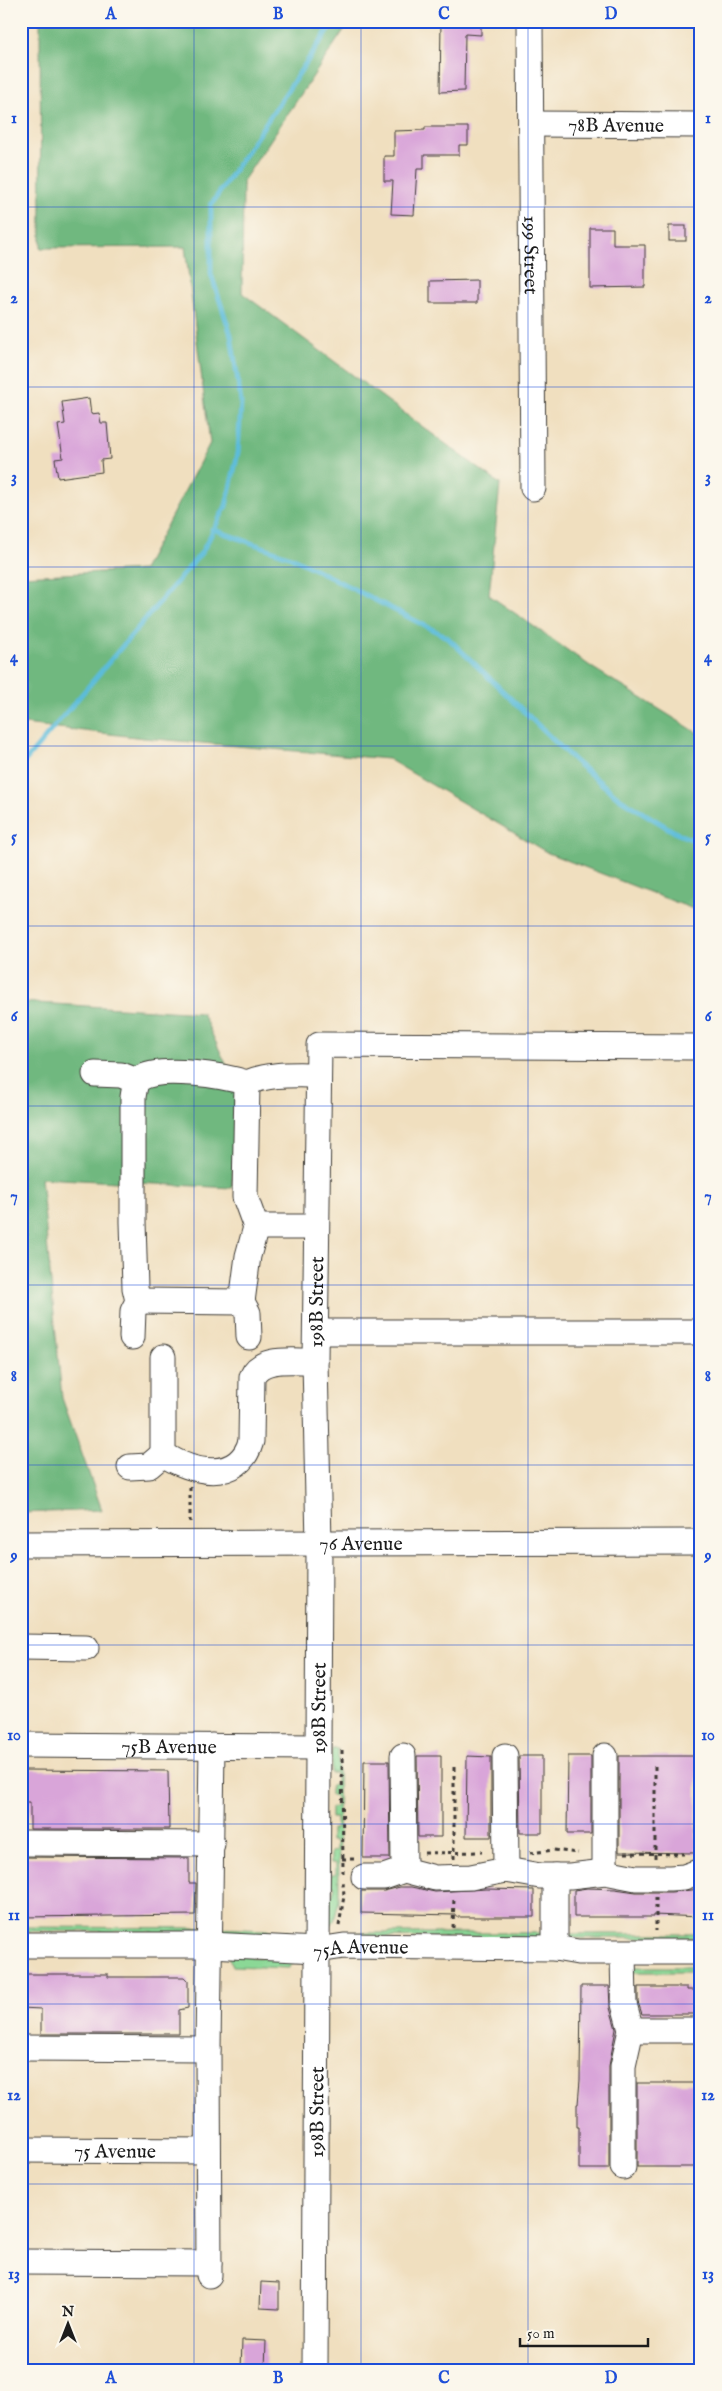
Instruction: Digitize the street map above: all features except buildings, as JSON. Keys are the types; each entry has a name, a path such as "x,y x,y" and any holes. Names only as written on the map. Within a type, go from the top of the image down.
{"street":[{"name":"199 Street","path":"530,21 533,488"},
{"name":"78B Avenue","path":"531,124 701,125"},
{"name":"198B Street","path":"316,2370 319,1544 315,1361 319,1045 701,1047"},
{"path":"132,1338 133,1311 138,1302 135,1288 133,1222 132,1097 137,1081 142,1078 170,1073 198,1073 223,1076 247,1084 262,1077 276,1075 318,1075"},
{"path":"95,1074 121,1075 137,1081"},
{"path":"247,1084 248,1103 244,1180 247,1206 256,1228 248,1256 242,1302 248,1312 249,1337"},
{"path":"256,1228 316,1227"},
{"path":"138,1302 242,1302"},
{"path":"316,1332 701,1332"},
{"path":"130,1467 149,1466 163,1454 163,1357"},
{"path":"163,1454 180,1465 203,1470 232,1468 241,1462 251,1442 252,1377 254,1371 262,1364 272,1362 315,1361"},
{"name":"76 Avenue","path":"21,1544 701,1542"},
{"path":"21,1647 86,1648"},
{"name":"75B Avenue","path":"21,1745 317,1747"},
{"path":"21,2262 209,2269 208,2050 212,1746"},
{"path":"404,1756 412,1863"},
{"path":"505,1756 514,1862"},
{"path":"605,1756 605,1872"},
{"path":"21,1843 212,1844"},
{"path":"412,1863 435,1878 471,1877 514,1862 555,1876 605,1872 636,1878 670,1878 684,1877 695,1863"},
{"path":"364,1877 384,1876 412,1863"},
{"path":"555,1876 555,1948"},
{"name":"75A Avenue","path":"21,1945 209,1945 318,1950 344,1946 555,1948 578,1952 701,1952"},
{"path":"623,1952 624,2004 632,2030 623,2066 623,2167"},
{"path":"632,2030 701,2030"},
{"path":"21,2048 208,2050"},
{"name":"75 Avenue","path":"21,2150 208,2151"}],"path":[{"path":"337,1930 344,1896 342,1750"},
{"path":"454,1766 454,1861"},
{"path":"655,1766 655,1854"},
{"path":"514,1862 553,1850 586,1853"},
{"path":"412,1863 425,1852 487,1853"},
{"path":"622,1853 655,1854 695,1863"},
{"path":"453,1932 454,1894"},
{"path":"656,1895 656,1931"}],"green space":[{"path":"40,21 350,21 243,181 242,293 500,484 489,595 593,668 701,735 701,912 548,853 388,759 144,738 24,724 21,742 21,576 143,570 210,443 185,247 41,248"},
{"path":"21,1002 202,1013 236,1085 232,1188 41,1178 62,1398 102,1510 21,1513"},
{"path":"332,1749 338,1749 339,1901 334,1921 328,1928 327,1895 332,1896 335,1886 331,1885 331,1874 336,1874 336,1863 331,1863 331,1852 336,1851 336,1841 331,1841 331,1829 336,1829 336,1818 331,1818 331,1808 336,1807 336,1797 331,1796 331,1785 336,1785 336,1773 331,1773"},
{"path":"21,1927 204,1928 201,1932 21,1931"},
{"path":"219,1928 288,1931 295,1939 222,1933"},
{"path":"342,1933 545,1933 543,1938 337,1937"},
{"path":"563,1934 701,1934 701,1938 566,1938"},
{"path":"234,1956 296,1960 289,1968 233,1966 229,1958"},
{"path":"634,1967 701,1967 701,1972 631,1972"}],"waterway":[{"path":"21,766 202,552 226,506 238,453 241,402 231,335 211,274 211,205 334,21"},
{"path":"212,529 291,557 447,637 576,762 619,798 678,834 701,843"}]}
